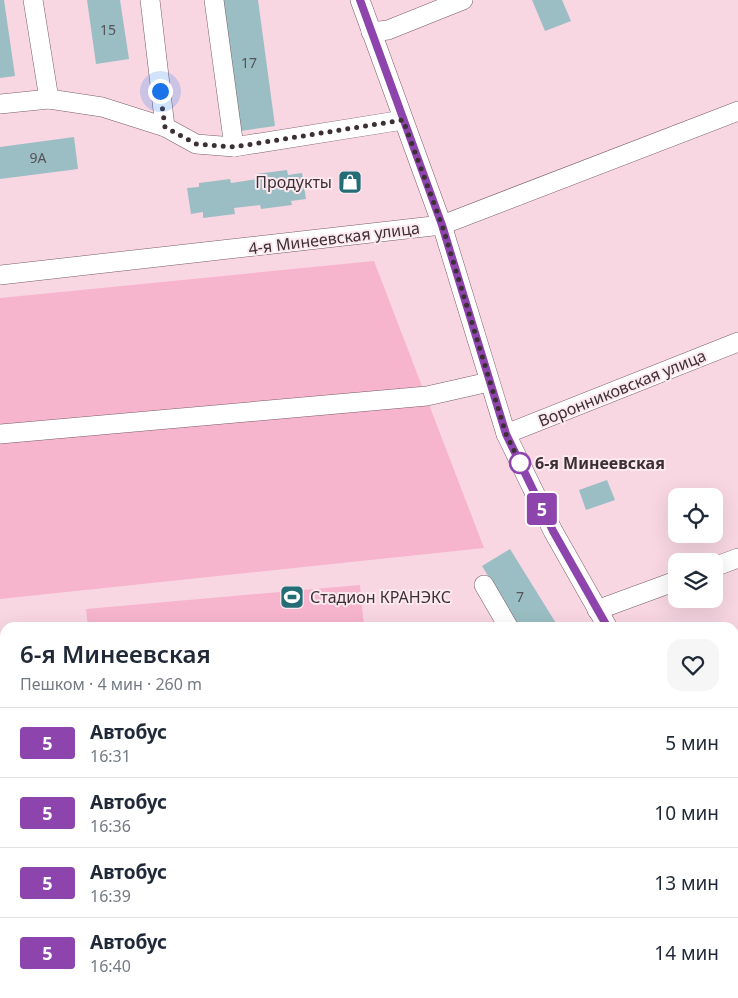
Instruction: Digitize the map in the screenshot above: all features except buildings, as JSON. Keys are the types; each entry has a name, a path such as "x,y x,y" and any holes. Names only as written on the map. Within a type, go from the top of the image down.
{"street":[{"path":"33,0 49,98"},
{"path":"150,0 165,127"},
{"path":"214,0 234,147"},
{"path":"360,0 442,225 506,434 553,531 604,622"},
{"path":"371,32 388,30 463,0"},
{"path":"0,104 49,98 102,107 165,127 196,144 234,147 403,120"},
{"name":"4-я Минеевская улица","path":"0,275 442,225 738,111"},
{"name":"Воронниковская улица","path":"506,434 738,342"},
{"path":"0,434 427,396 489,382"},
{"path":"723,564 738,558"},
{"path":"597,610 668,584"},
{"path":"484,585 505,622"}],"shaded area":[{"path":"374,261 484,548 0,599 0,298"},
{"name":"Стадион КРАНЭКС","path":"360,585 364,622 87,622 86,609"}],"bus line":[{"name":"5","path":"360,0 442,225 506,434 553,531 604,622"}],"place":[{"name":"Продукты","path":"350,182"},
{"name":"6-я Минеевская","path":"520,463"},
{"name":"Стадион КРАНЭКС","path":"292,597"}],"route":[{"path":"160,91 165,127 196,144 234,147 403,120 442,225 506,434 522,467 520,463"}]}
